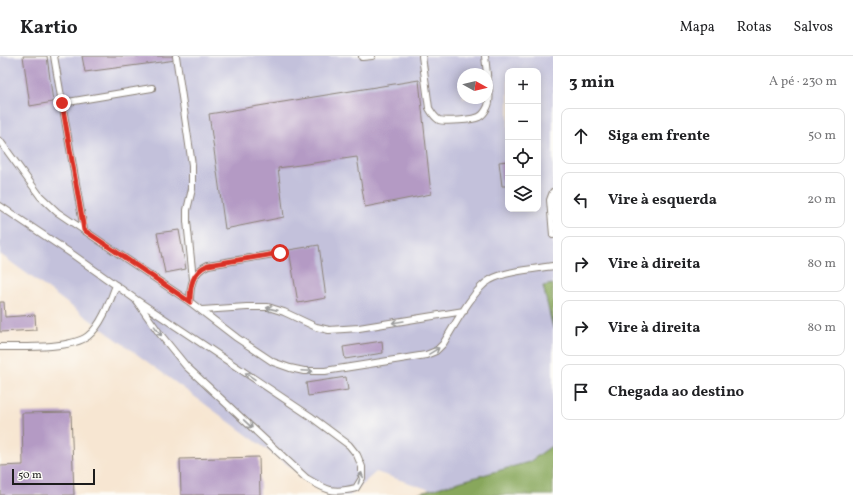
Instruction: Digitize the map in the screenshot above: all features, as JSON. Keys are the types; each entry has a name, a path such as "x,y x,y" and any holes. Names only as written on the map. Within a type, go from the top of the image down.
{"lane":[{"path":"54,56 84,230"},
{"path":"176,56 192,165 192,184 187,210 187,221 193,279"},
{"path":"362,57 372,56"},
{"path":"422,56 429,108 433,116 439,120 447,121 478,117 484,113 489,104"},
{"path":"485,56 486,68"},
{"path":"62,103 152,88"},
{"path":"0,141 40,196 57,212 202,310 237,338 273,362 290,368 304,371 325,371 426,355 436,351 443,344 475,294 489,280 504,274 553,266"},
{"path":"553,192 550,200 553,235"},
{"path":"0,206 135,299 310,416 349,445 357,455 362,467 362,478 356,488 340,492 324,489 306,478 186,366 160,334 135,299"},
{"path":"190,302 190,289 193,279 200,269 208,265 280,253"},
{"path":"0,347 52,346 79,342 88,336 96,327 106,310 116,285"},
{"path":"202,310 268,307 284,312 316,327 329,330 359,328 464,311"}],"shaded area":[{"path":"0,56 553,56 553,495 446,495 376,472 350,495 329,495 0,254"}],"green space":[{"path":"553,284 553,328 543,286"},
{"path":"553,445 553,495 413,495 529,462"}],"building":[{"path":"23,56 47,56 53,102 30,106"},
{"path":"82,56 175,56 176,60 85,72"},
{"path":"419,80 431,194 365,207 357,157 278,168 284,217 225,229 209,114"},
{"path":"505,161 505,186 502,186 499,162"},
{"path":"179,230 186,269 165,273 157,233"},
{"path":"319,245 326,298 298,303 289,250"},
{"path":"0,302 4,302 5,317 35,315 36,330 0,332"},
{"path":"382,341 383,353 345,359 343,347"},
{"path":"346,377 348,390 308,396 306,383"},
{"path":"71,412 74,495 0,495 0,466 23,465 22,413"},
{"path":"259,457 260,495 181,495 180,459"}],"route":[{"path":"62,103 84,230 190,302 190,289 193,279 200,269 208,265 280,253"}]}
